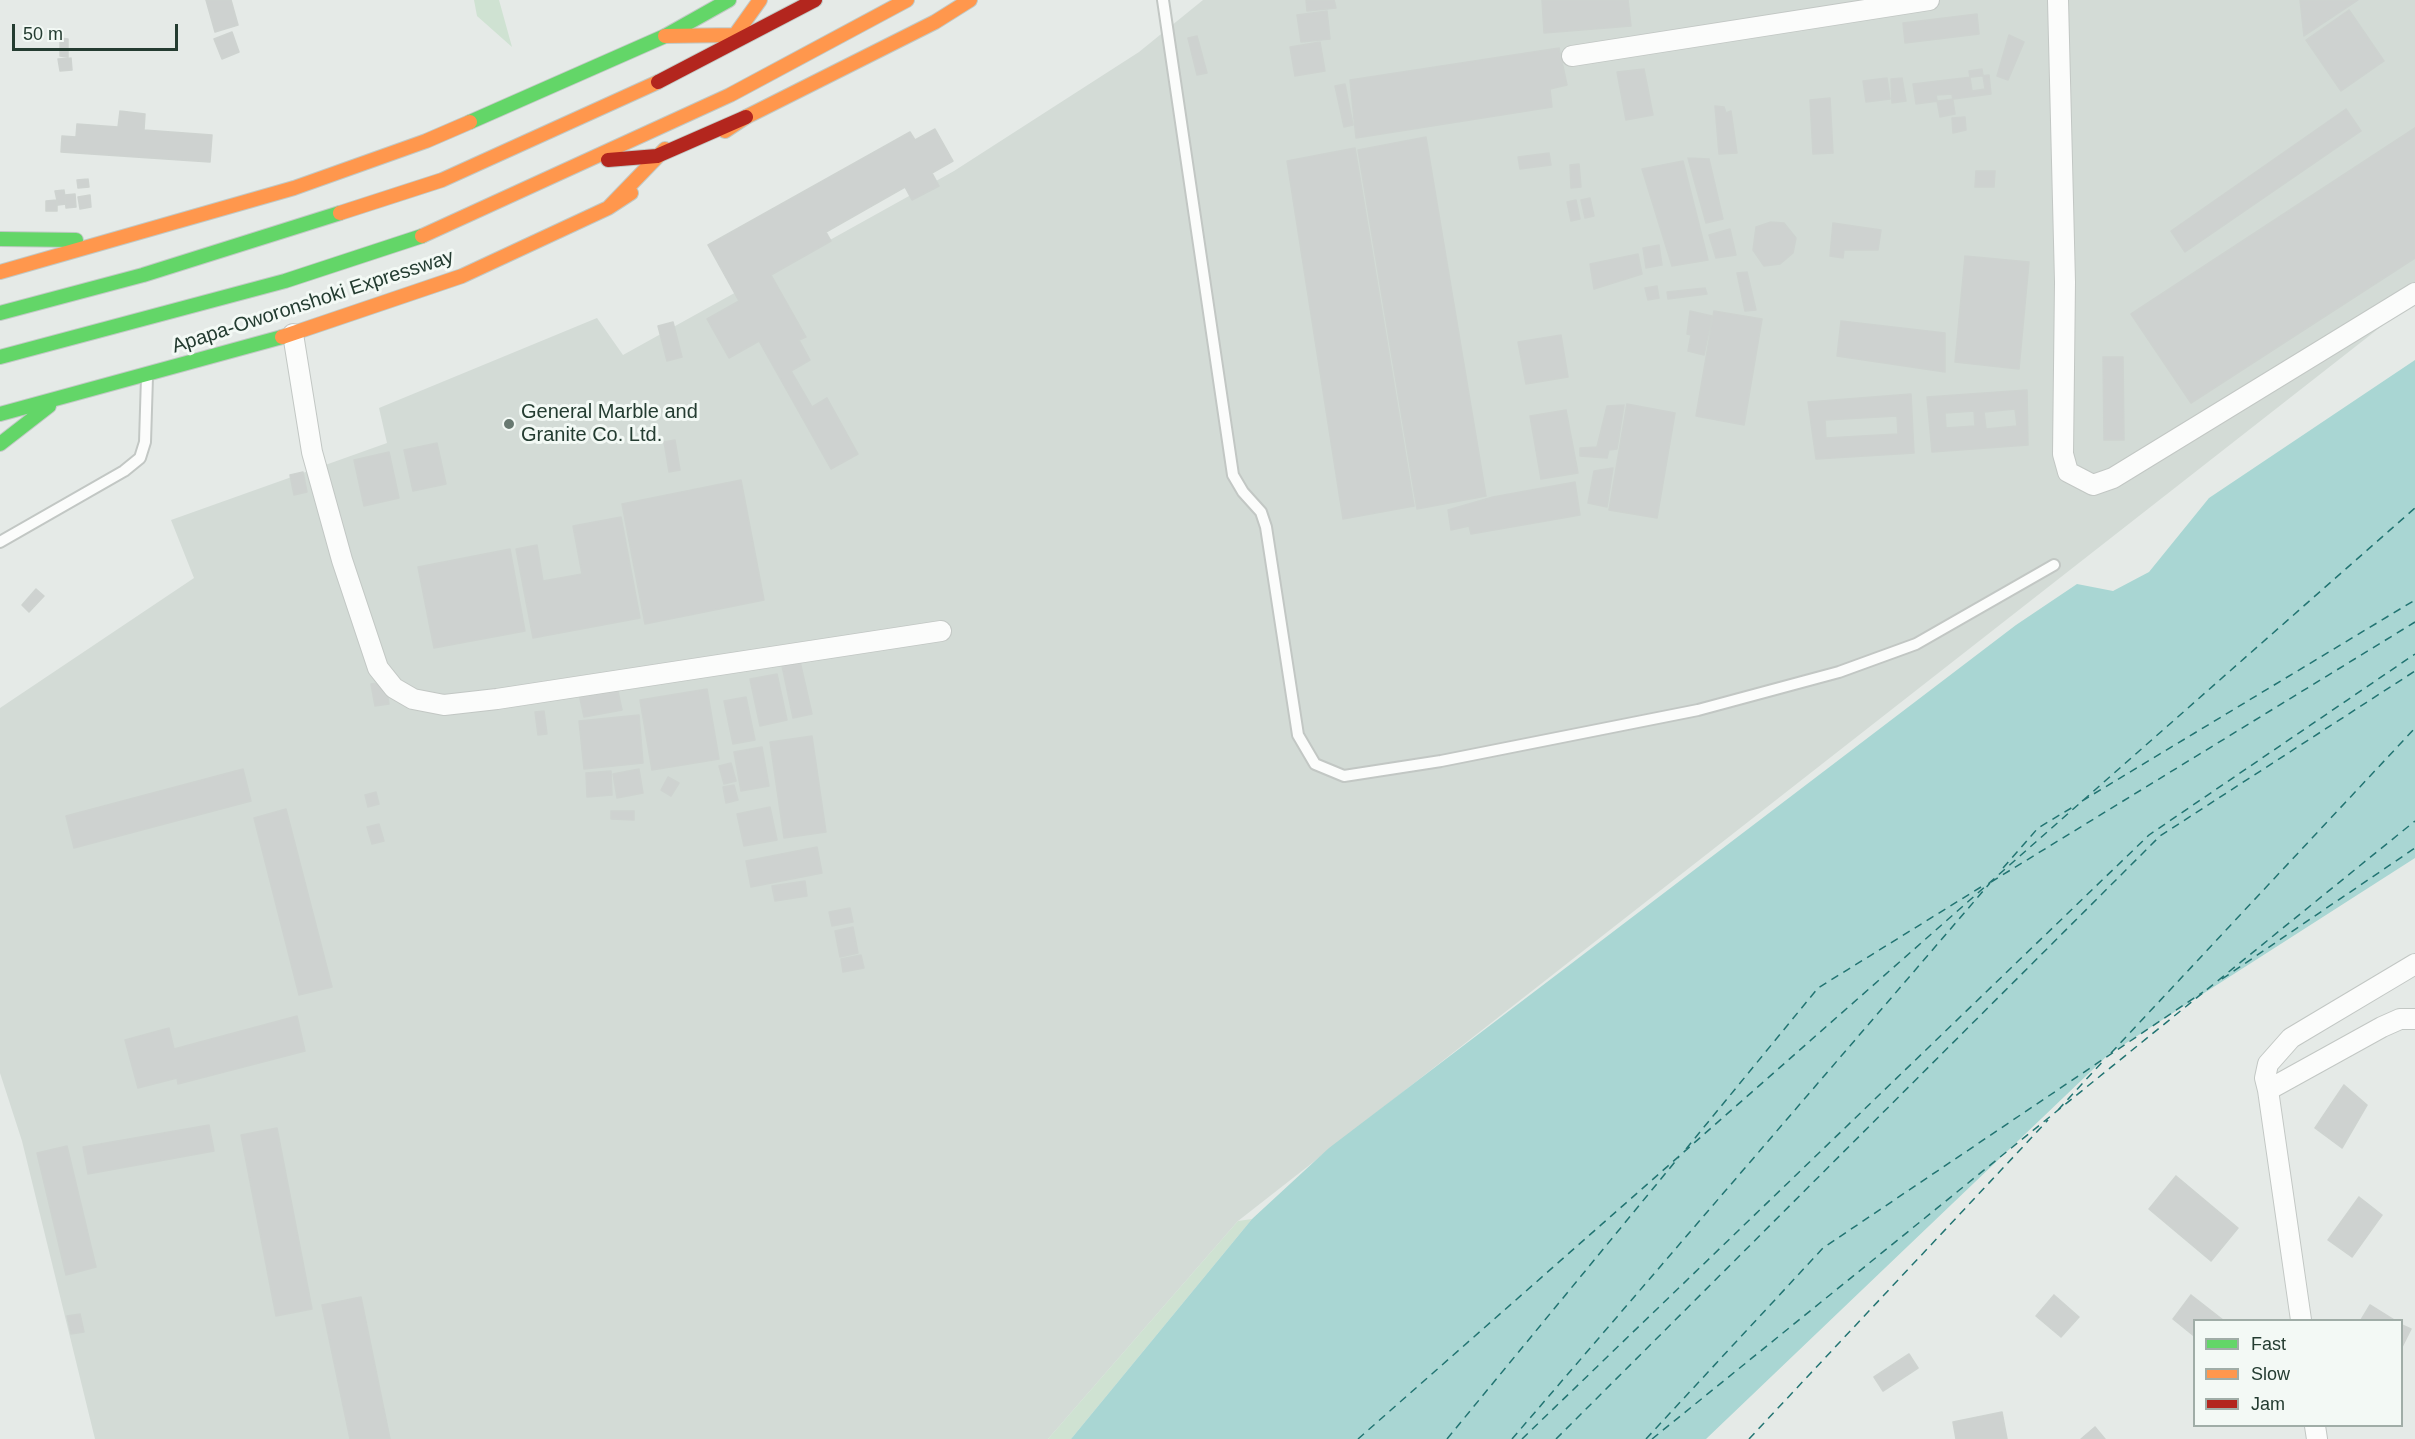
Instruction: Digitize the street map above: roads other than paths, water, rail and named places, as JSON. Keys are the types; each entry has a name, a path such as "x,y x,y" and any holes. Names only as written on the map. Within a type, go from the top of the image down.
{"main road":[{"path":"0,272 294,188 426,141 665,36 729,0"},
{"path":"735,35 760,0"},
{"path":"0,313 143,275 442,180 686,69 715,60 815,0"},
{"name":"Apapa-Oworonshoki Expressway","path":"0,357 161,316 296,278 427,234 730,95 742,83 907,0"},
{"name":"Apapa-Oworonshoki Expressway","path":"0,414 293,334 462,276 608,208 746,117 825,80 935,22 970,0"},
{"path":"686,69 735,35 794,12"},
{"path":"665,36 735,35"},
{"path":"608,208 657,156 730,95"},
{"path":"582,163 657,156 746,117"},
{"path":"0,239 69,241 139,231"},
{"path":"0,444 61,397"}],"street":[{"path":"1572,56 1929,0"},
{"path":"2058,0 2065,282 2063,454 2068,472 2093,485 2113,478 2415,293"},
{"path":"293,334 312,453 342,561 378,668 394,688 413,699 444,705 497,699 941,631"},
{"path":"2301,1319 2265,1078 2268,1064 2291,1038 2415,964"},
{"path":"2268,1090 2382,1027 2400,1020 2415,1019"}],"lane":[{"path":"1163,0 1233,474 1244,492 1261,512 1266,526 1298,735 1315,764 1344,776 1441,761 1709,707 1839,672 1916,644 2054,566"},
{"path":"0,543 124,471 140,458 145,442 149,385 147,375"}],"water":[{"path":"2415,360 2415,858 2109,1054 1706,1439 1071,1439 1252,1219 1329,1148 2016,625 2077,584 2113,591 2149,572 2209,498"}],"place":[{"name":"General Marble and Granite Co. Ltd.","path":"509,424"}]}
